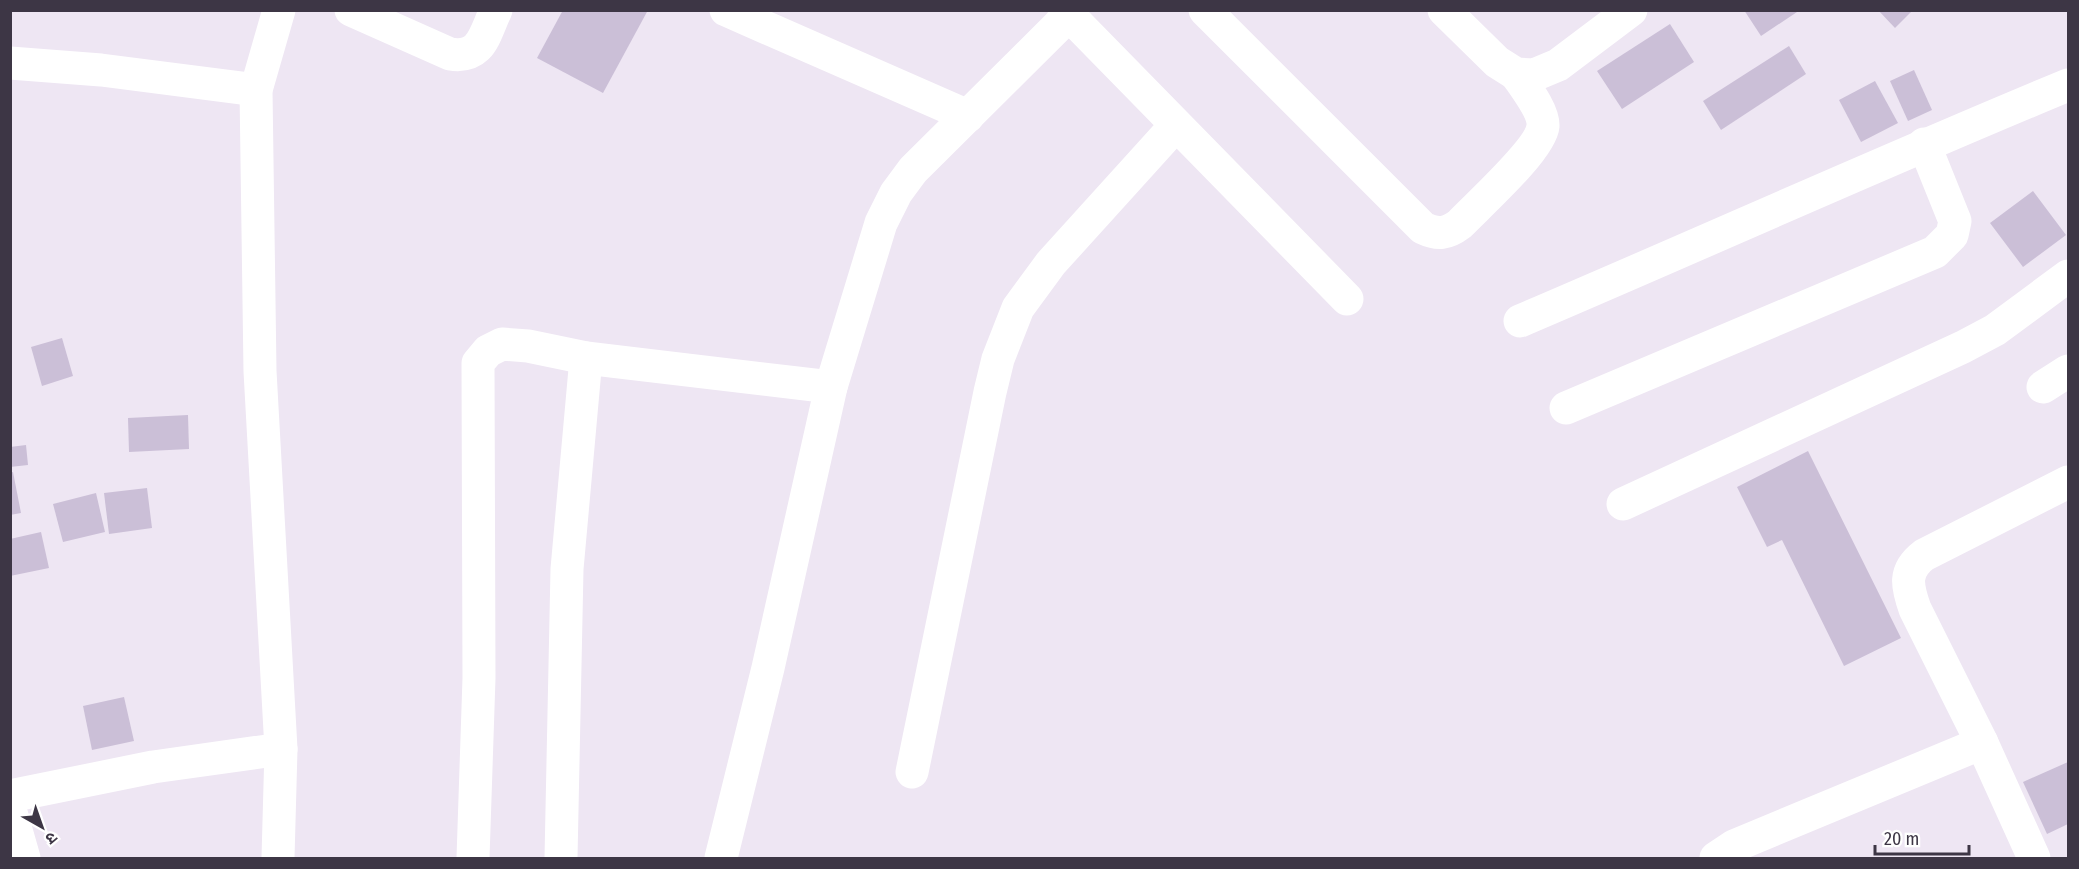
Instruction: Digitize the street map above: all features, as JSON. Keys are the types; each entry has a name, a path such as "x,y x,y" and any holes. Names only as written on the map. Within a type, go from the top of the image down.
{"street":[{"path":"278,858 281,749 260,371 256,90 279,10"},
{"path":"351,10 450,54 462,56 472,54 480,44 496,10"},
{"path":"726,10 968,116"},
{"path":"1205,10 1423,228 1436,234 1450,231 1460,224 1528,154 1539,138 1543,126 1541,114 1516,74 1497,62 1444,10"},
{"path":"1516,74 1534,75 1558,65 1631,10"},
{"path":"721,858 768,668 831,387 881,222 896,193 914,170 1066,13 1347,299"},
{"path":"10,63 101,70 256,90"},
{"path":"1520,321 1719,237 1924,144 2068,85"},
{"path":"912,772 990,392 998,359 1018,308 1051,263 1176,125"},
{"path":"1566,408 1935,252 1952,235 1955,221 1924,144"},
{"path":"1623,504 1963,347 1995,330 2068,276"},
{"path":"473,858 479,678 478,363 488,351 502,344 528,346 586,358 831,387"},
{"path":"561,858 567,569 586,358"},
{"path":"2034,858 1982,743 1915,609 1909,590 1909,574 1914,563 1924,555 2068,482"},
{"path":"1716,858 1734,846 1982,743"},
{"path":"10,796 153,767 281,749"},
{"path":"10,809 24,858"}],"building":[{"path":"563,10 648,10 603,93 537,58"},
{"path":"1744,10 1800,10 1761,36"},
{"path":"1878,10 1913,10 1895,28"},
{"path":"1670,24 1694,62 1622,109 1597,71"},
{"path":"1789,46 1806,74 1721,130 1703,101"},
{"path":"1914,70 1932,110 1908,121 1890,81"},
{"path":"1875,81 1898,123 1861,142 1839,100"},
{"path":"2033,191 2066,235 2023,267 1990,223"},
{"path":"62,338 73,376 42,386 31,347"},
{"path":"188,415 189,449 129,452 128,418"},
{"path":"26,445 28,465 10,467 10,447"},
{"path":"1808,451 1901,638 1844,666 1782,540 1767,547 1737,487"},
{"path":"13,472 21,513 10,515 10,473"},
{"path":"147,488 152,528 109,534 104,493"},
{"path":"96,493 105,532 63,542 53,504"},
{"path":"41,532 49,568 10,576 10,539"},
{"path":"124,697 134,741 92,750 83,706"},
{"path":"2068,762 2068,824 2047,834 2023,782"}]}
